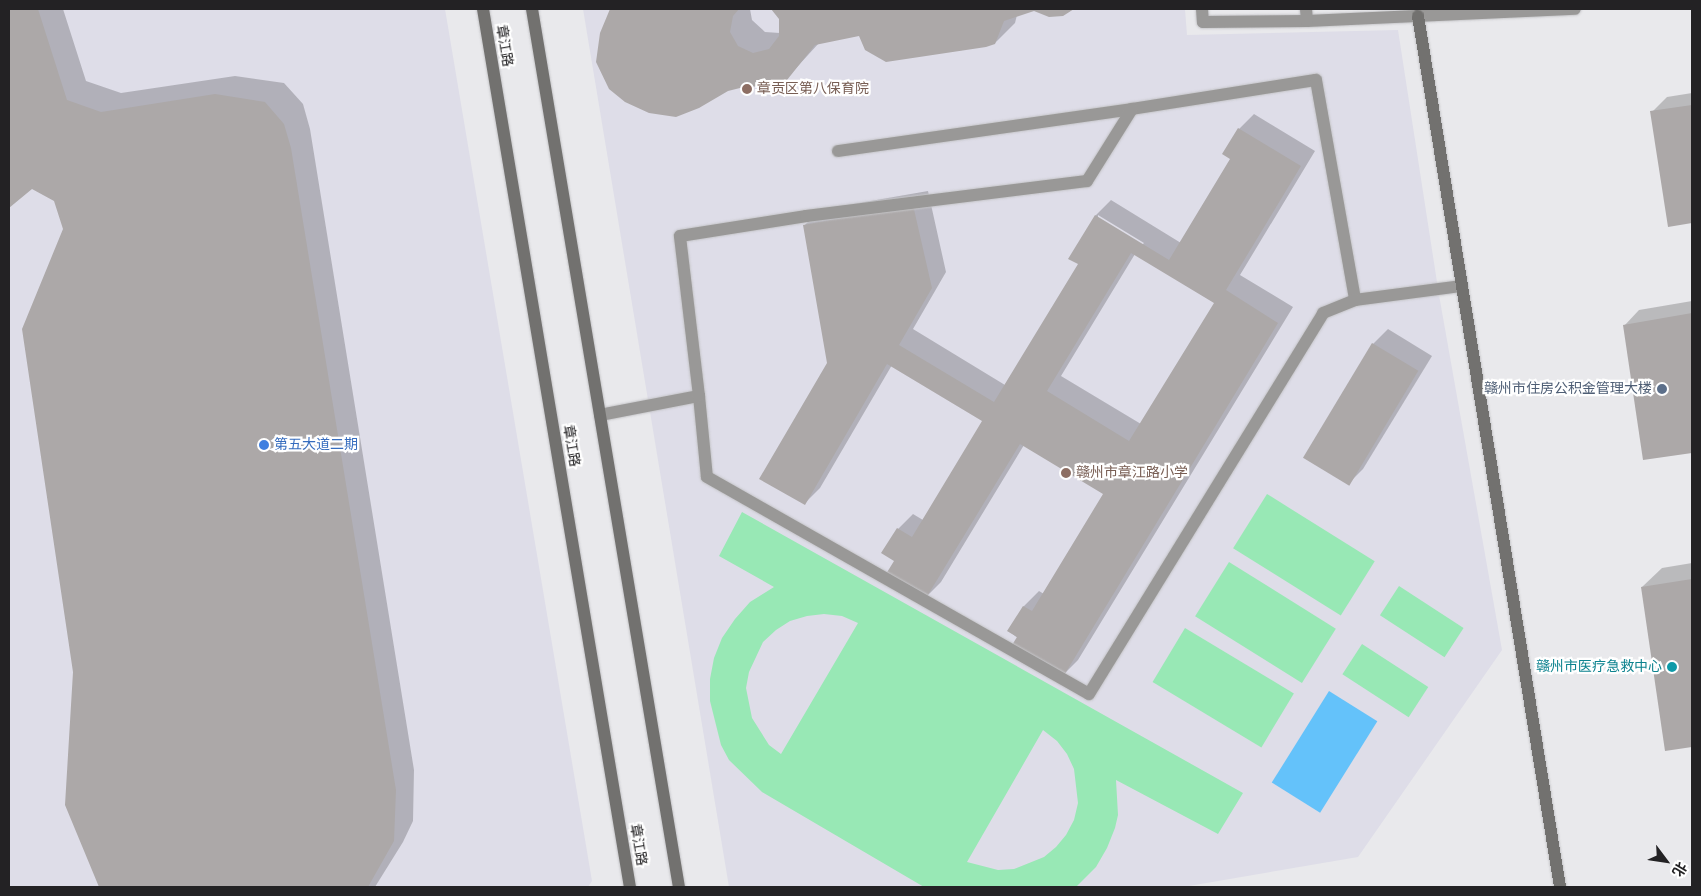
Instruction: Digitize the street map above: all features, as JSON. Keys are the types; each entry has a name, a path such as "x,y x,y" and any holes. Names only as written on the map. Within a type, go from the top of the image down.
{"main road":[{"name":"章江路","path":"483,9 630,887"},
{"path":"532,9 679,887"},
{"path":"1409,14 1462,286 1560,887"}],"lane":[{"path":"1202,9 1203,22 1306,15 1575,9"},
{"path":"838,150 1132,109 1316,80 1355,300"},
{"path":"1132,109 1087,181 806,216 680,236 707,477 1089,694 1323,313 1355,300 1462,286"},
{"path":"600,415 699,396"}],"shaded area":[{"name":"第五大道二期","path":"9,9 445,9 592,881 588,887 9,887"},
{"name":"赣州市章江路小学","path":"583,9 1185,9 1187,35 1398,30 1439,295 1502,650 1358,857 1183,887 729,887"}],"green space":[{"path":"1267,494 1375,561 1341,616 1233,548"},
{"path":"742,512 1243,793 1218,834 1116,780 1118,815 1115,828 1107,848 1096,867 1076,887 924,887 762,792 729,760 721,745 710,701 710,679 714,658 722,638 735,619 750,602 774,587 719,556","holes":["824,614 842,616 858,623 781,754 769,745 752,718 746,688 749,672 763,642 776,630 790,621","1043,730 1057,741 1067,754 1074,769 1078,803 1074,820 1066,835 1044,857 1014,869 998,870 967,862"]},
{"path":"1229,562 1336,629 1302,683 1195,616"},
{"path":"1399,586 1464,628 1445,657 1380,615"},
{"path":"1185,628 1294,693 1261,747 1153,682"},
{"path":"1362,644 1428,687 1409,717 1342,674"}],"water":[{"path":"1329,691 1377,721 1320,813 1272,783"}],"building":[{"path":"9,9 38,9 67,100 101,112 215,94 265,102 284,124 291,148 396,790 394,841 368,887 99,887 65,805 73,672 22,329 63,229 54,201 32,189 9,208"},
{"path":"610,9 739,9 733,16 730,32 738,46 753,53 769,49 779,36 779,19 771,9 1074,9 1063,16 1049,17 1034,11 1004,21 995,44 986,47 886,62 865,50 859,36 815,45 787,80 773,86 744,87 728,91 699,108 676,117 649,113 625,102 609,89 596,62 600,33"},
{"path":"1692,105 1692,223 1668,227 1650,111"},
{"path":"1238,128 1301,166 1226,290 1278,323 1063,677 1012,645 1017,637 1007,631 1023,606 1032,611 1103,494 1020,444 926,598 886,574 894,561 881,553 897,528 912,537 982,421 887,364 805,505 759,479 827,363 803,225 913,205 932,288 899,345 994,402 1078,264 1068,259 1095,215 1169,260 1230,159 1222,154","holes":["1131,253 1214,303 1129,441 1047,391"]},
{"name":"赣州市住房公积金管理大楼","path":"1692,313 1692,453 1643,460 1623,325"},
{"path":"1372,343 1418,371 1349,486 1303,458"},
{"name":"赣州市医疗急救中心","path":"1692,579 1692,747 1665,751 1641,587"}],"place":[{"name":"章贡区第八保育院","path":"747,89"},
{"name":"赣州市住房公积金管理大楼","path":"1662,389"},
{"name":"第五大道二期","path":"264,445"},
{"name":"赣州市章江路小学","path":"1066,473"},
{"name":"赣州市医疗急救中心","path":"1672,667"}]}
